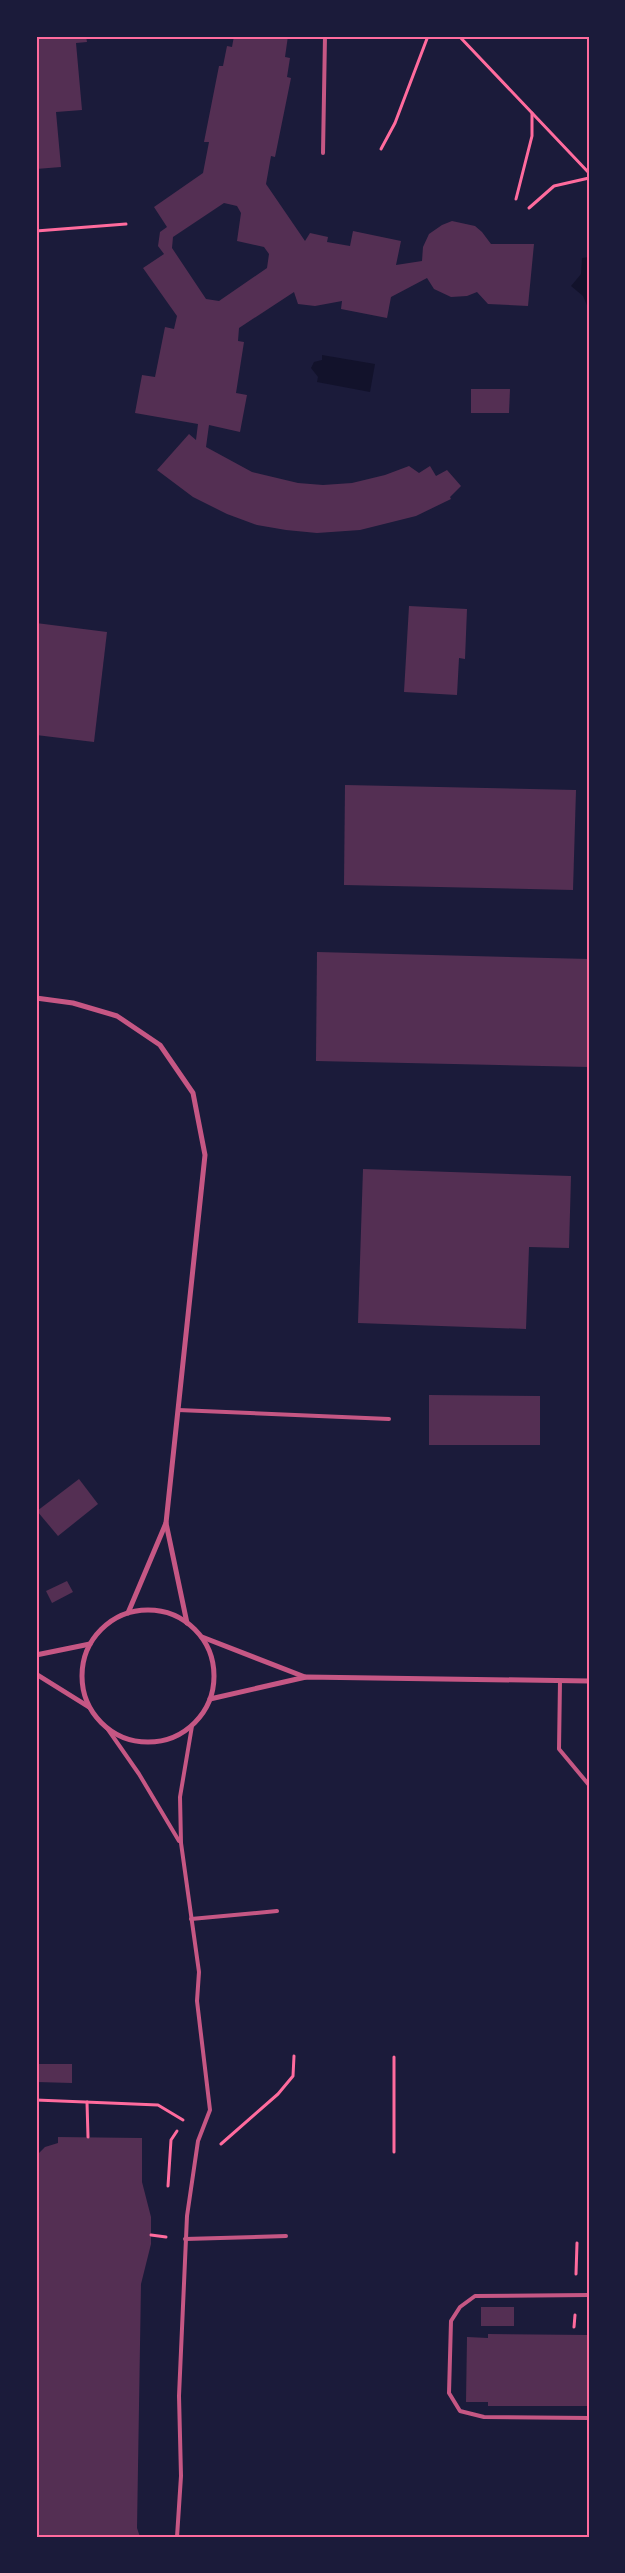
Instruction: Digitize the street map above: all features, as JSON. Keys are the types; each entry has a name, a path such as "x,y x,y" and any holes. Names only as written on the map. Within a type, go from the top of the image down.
{"street":[{"path":"36,998 73,1003 117,1016 160,1045 193,1093 205,1155 166,1523 128,1613"},
{"path":"166,1523 187,1622"},
{"path":"36,1674 90,1707 107,1728 128,1739 150,1742 173,1738 192,1726 203,1714 210,1699 214,1683 214,1667 209,1651 201,1636 187,1622 169,1613 148,1610 128,1613 106,1625 90,1644 82,1665 83,1686 90,1707"},
{"path":"201,1636 306,1677"},
{"path":"36,1655 90,1644"},
{"path":"210,1699 306,1677 589,1681"}],"lane":[{"path":"323,153 325,36"},
{"path":"178,1410 389,1419"},
{"path":"560,1681 559,1749 589,1785"},
{"path":"177,2537 185,2239 192,2172 198,2141 210,2110 197,2001 199,1972 180,1843 180,1797 192,1726"},
{"path":"107,1728 139,1774 180,1843"},
{"path":"191,1919 277,1911"},
{"path":"185,2239 286,2236"},
{"path":"589,2295 475,2296 460,2307 451,2321 449,2393 460,2410 484,2417 589,2418"}],"path":[{"path":"380,149 395,123 428,36"},
{"path":"459,36 589,173"},
{"path":"516,199 532,136 532,113"},
{"path":"529,208 554,186 589,178"},
{"path":"36,232 126,224"},
{"path":"192,2172 278,2094 293,2076 294,2056"},
{"path":"394,2056 394,2152"},
{"path":"36,2100 158,2105 184,2121"},
{"path":"87,2102 88,2137"}],"shaded area":[{"path":"589,257 589,310 583,296 571,286 581,274 582,258"},
{"path":"322,355 375,364 370,392 317,382 318,377 311,368 314,362 322,360"}],"building":[{"path":"36,36 86,36 87,42 76,43 82,110 56,112 61,167 36,169"},
{"path":"234,36 288,36 285,57 290,58 287,77 291,78 275,157 271,156 266,184 305,241 310,233 328,237 327,242 350,246 353,231 401,241 396,265 422,261 423,247 429,234 452,221 475,226 491,244 534,244 528,306 488,304 477,292 467,296 451,297 434,289 427,278 391,297 387,318 341,309 342,301 315,306 298,304 294,292 239,328 238,341 244,342 236,393 247,395 240,432 209,425 206,447 252,472 298,483 323,485 352,483 385,475 409,466 419,473 430,466 436,476 447,470 461,486 450,497 451,499 416,516 360,530 317,533 257,525 227,514 193,497 157,470 189,434 196,440 198,424 135,413 142,375 155,377 165,327 174,329 177,316 143,268 164,254 158,246 160,232 167,227 154,207 203,173 209,142 204,142 219,66 223,66 227,46 232,47","holes":["224,203 237,206 241,213 237,241 264,247 269,254 267,268 219,301 206,299 172,248 173,237"]},
{"path":"471,389 510,389 509,413 471,413"},
{"path":"409,606 467,609 465,659 459,658 457,695 404,692"},
{"path":"36,623 107,632 94,742 36,735"},
{"path":"345,785 576,790 573,890 344,885"},
{"path":"317,952 589,959 589,1067 316,1061"},
{"path":"363,1169 571,1176 569,1248 529,1247 526,1329 358,1323"},
{"path":"429,1395 540,1396 540,1445 429,1445"},
{"path":"79,1479 98,1504 58,1536 37,1511"},
{"path":"67,1581 73,1592 52,1603 46,1591"},
{"path":"38,2064 72,2064 72,2083 37,2082"},
{"path":"58,2137 142,2138 142,2182 151,2217 151,2244 141,2284 137,2528 140,2537 36,2537 36,2156 45,2147 58,2143"},
{"path":"481,2307 514,2307 514,2326 481,2326"},
{"path":"488,2334 589,2335 589,2406 488,2406 488,2402 466,2402 467,2337 488,2338"}]}
